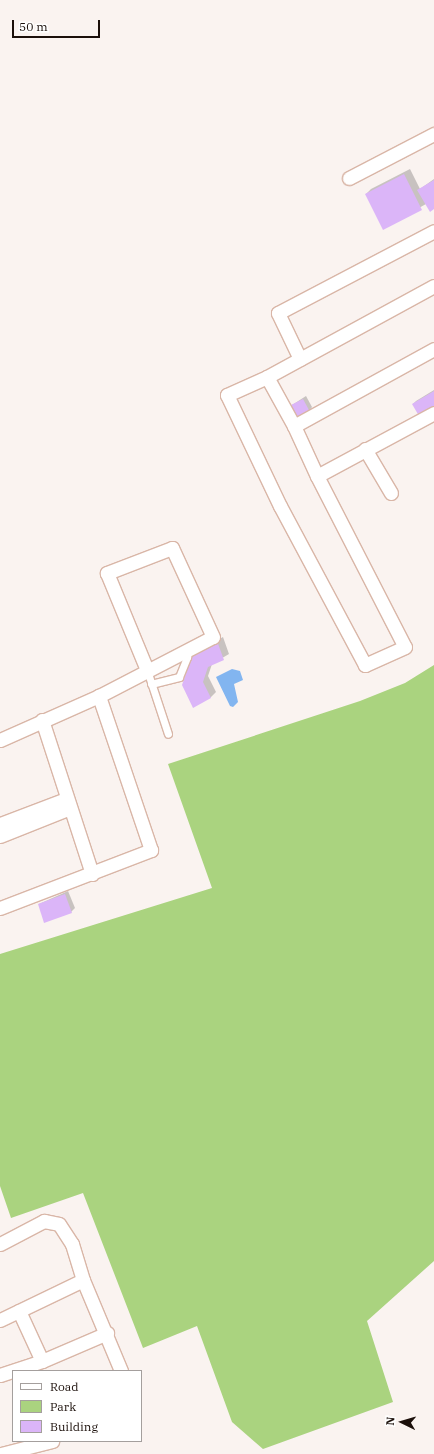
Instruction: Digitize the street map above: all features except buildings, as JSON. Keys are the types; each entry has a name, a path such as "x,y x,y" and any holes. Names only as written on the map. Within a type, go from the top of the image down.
{"street":[{"path":"349,178 434,134"},
{"path":"300,359 278,313 434,231"},
{"path":"267,377 294,426 317,476 405,647 365,665 280,506 227,395 267,377 434,286"},
{"path":"294,426 434,349"},
{"path":"317,476 434,413"},
{"path":"365,449 391,493"},
{"path":"0,740 42,720 99,696 185,650 213,637 172,548 107,573 147,670"},
{"path":"0,908 92,874 151,850 99,696"},
{"path":"42,720 68,804 92,874"},
{"path":"0,824 68,804"},
{"path":"0,836 68,804"},
{"path":"0,1244 44,1221 59,1224 72,1244 83,1280 107,1333 121,1370"},
{"path":"0,1320 83,1280"},
{"path":"19,1311 42,1361"},
{"path":"17,1370 42,1361 107,1333"},
{"path":"0,1376 12,1372"},
{"path":"2,1454 48,1442"}],"lane":[{"path":"151,684 179,677 187,657 185,650"},
{"path":"147,670 168,734"}],"green space":[{"path":"434,665 434,1261 367,1321 393,1402 263,1449 232,1422 197,1326 143,1348 83,1193 11,1218 0,1186 0,954 212,888 168,764 360,701 405,683"}],"water":[{"path":"232,669 240,671 243,680 234,684 238,702 233,707 230,706 216,677"}]}
